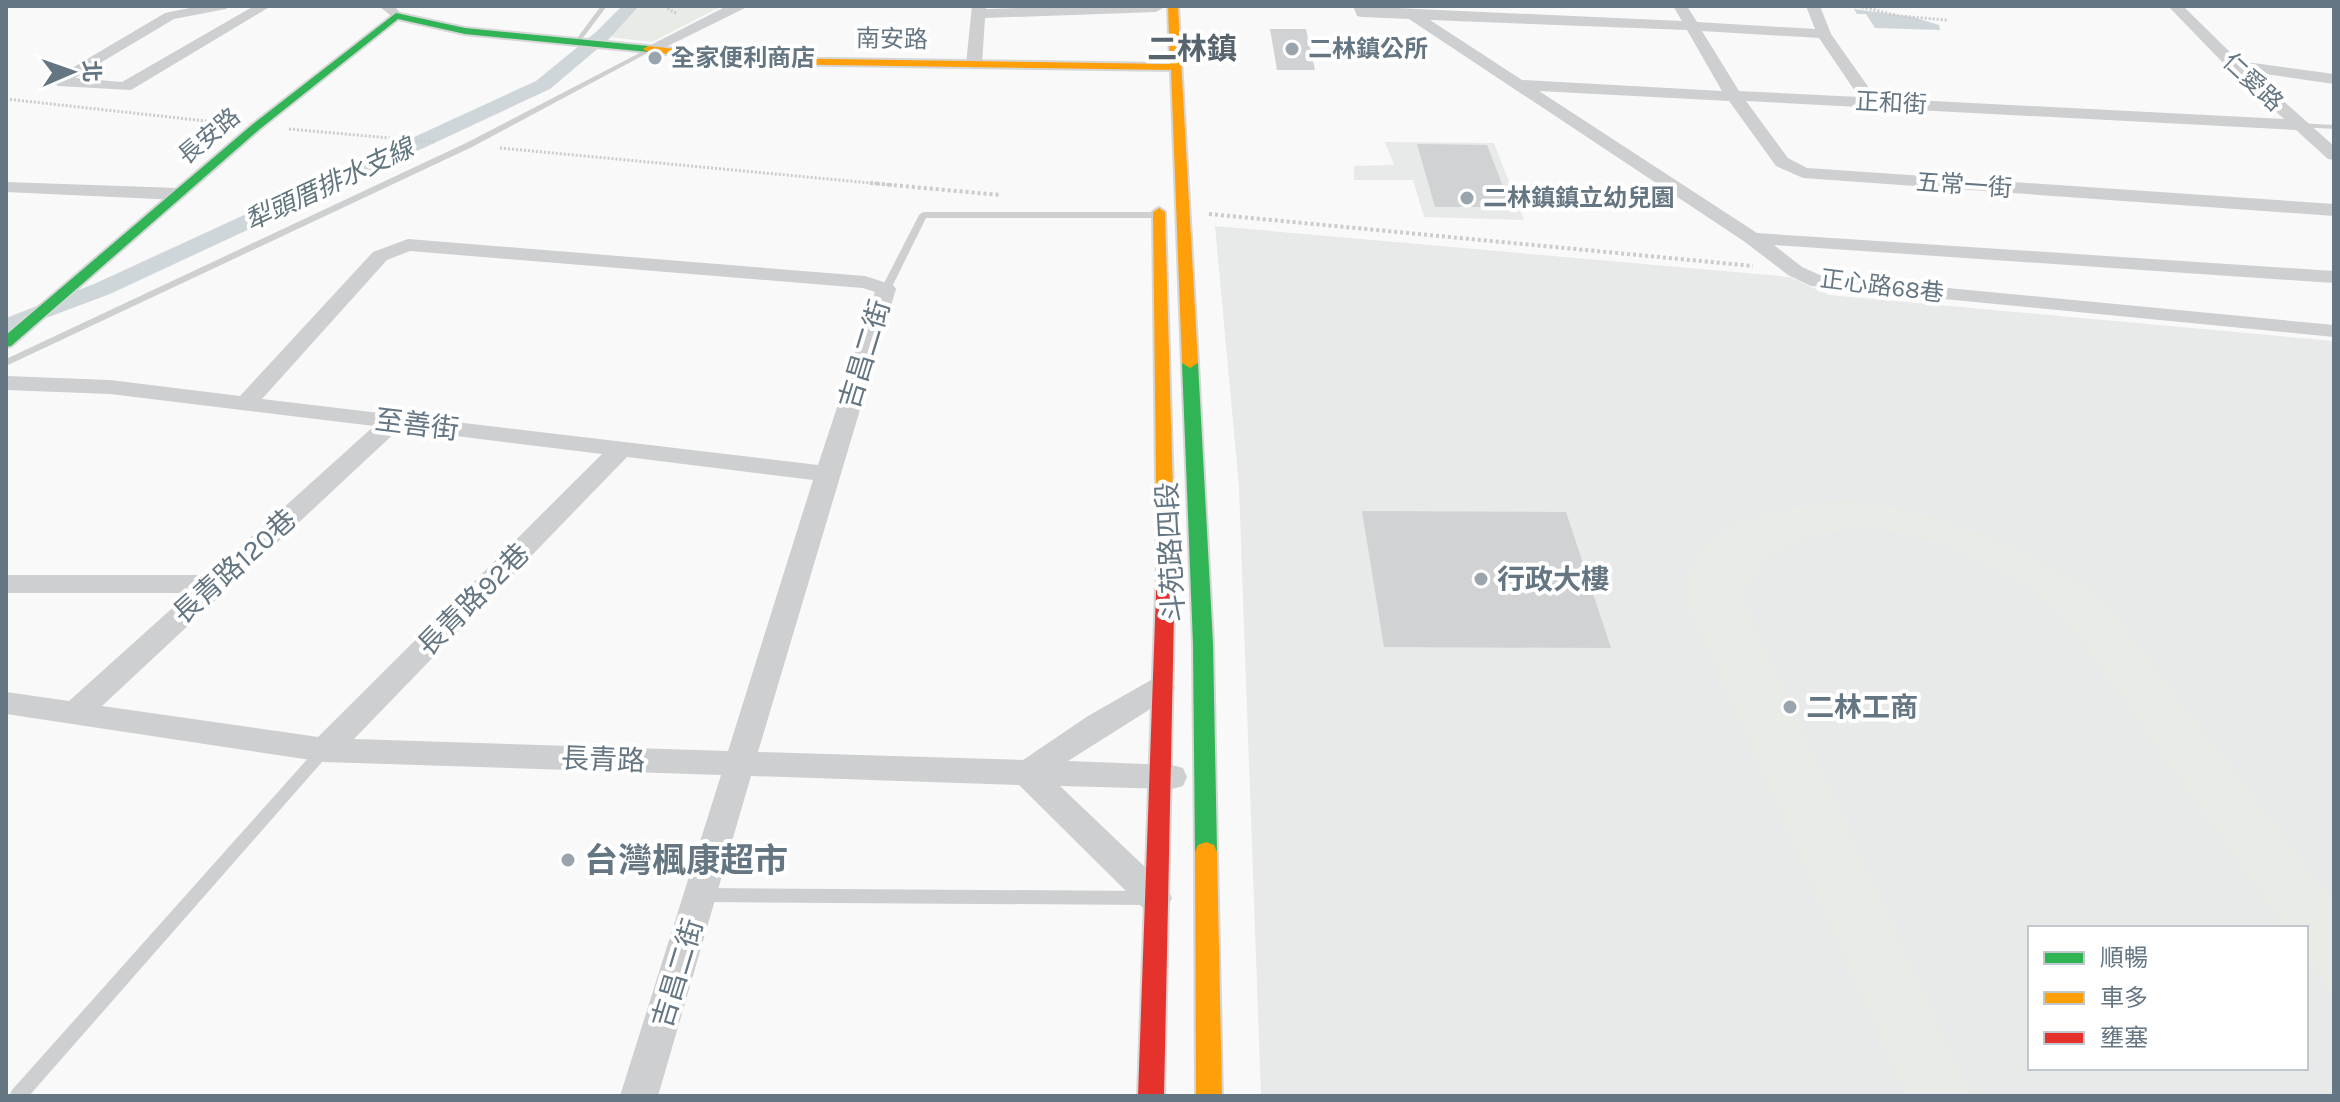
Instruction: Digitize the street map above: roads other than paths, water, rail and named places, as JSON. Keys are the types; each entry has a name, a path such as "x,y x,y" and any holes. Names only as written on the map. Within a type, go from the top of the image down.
{"main road":[{"path":"1152,63 1161,7"},
{"name":"斗苑路四段","path":"1161,7 1176,67 1203,644 1209,1096"},
{"path":"391,11 465,31 577,42"},
{"name":"長安路","path":"6,343 257,126 338,62 391,11"},
{"path":"418,40 465,31"},
{"name":"南安路","path":"577,42 762,61 1088,66 1152,63 1176,67"},
{"path":"338,62 390,47"},
{"name":"斗苑路四段","path":"1151,1096 1166,561 1159,206"}],"street":[{"path":"221,6 170,16 58,81 125,87 264,6"},
{"path":"653,48 722,12 742,6"},
{"path":"1360,6 1362,13 1824,34"},
{"name":"五常一街","path":"1680,6 1732,94 1782,162 1803,173 2334,210"},
{"path":"1813,6 1824,34 1870,102"},
{"path":"2181,12 2202,6"},
{"path":"974,64 979,10 1161,7"},
{"name":"仁愛路","path":"2181,12 2234,65 2334,155"},
{"name":"正心路68巷","path":"1412,15 1752,238 1795,271 1818,282 2334,331"},
{"path":"2234,65 2334,79"},
{"name":"正和街","path":"1519,85 2301,125"},
{"path":"6,187 178,194"},
{"path":"1752,238 2334,277"},
{"name":"吉昌二街","path":"246,403 380,256 408,245 865,282 886,289 639,1096"},
{"name":"至善街","path":"6,383 110,387 827,474"},
{"name":"長青路120巷","path":"75,713 394,421"},
{"name":"長青路92巷","path":"324,750 621,449"},
{"path":"6,584 214,584"},
{"path":"1155,898 1027,773 1099,724 1161,688"},
{"name":"長青路","path":"6,703 324,750 1203,778"}],"lane":[{"path":"115,6 145,6"},
{"path":"577,42 604,6"},
{"path":"6,363 469,145 653,48"},
{"path":"2301,125 2334,127"},
{"path":"886,289 923,215 1159,206"},
{"path":"18,1096 324,750"},
{"path":"701,895 1155,898"}],"waterway":[{"name":"犁頭厝排水支線","path":"6,326 102,289 543,85 602,36 631,6"}],"place":[{"name":"二林鎮公所","path":"1292,49"},
{"name":"全家便利商店","path":"655,58"},
{"name":"二林鎮鎮立幼兒園","path":"1467,198"},
{"name":"行政大樓","path":"1481,579"},
{"name":"二林工商","path":"1790,707"},
{"name":"台灣楓康超市","path":"568,860"}],"district":[{"name":"二林鎮","path":"1192,49"}]}
